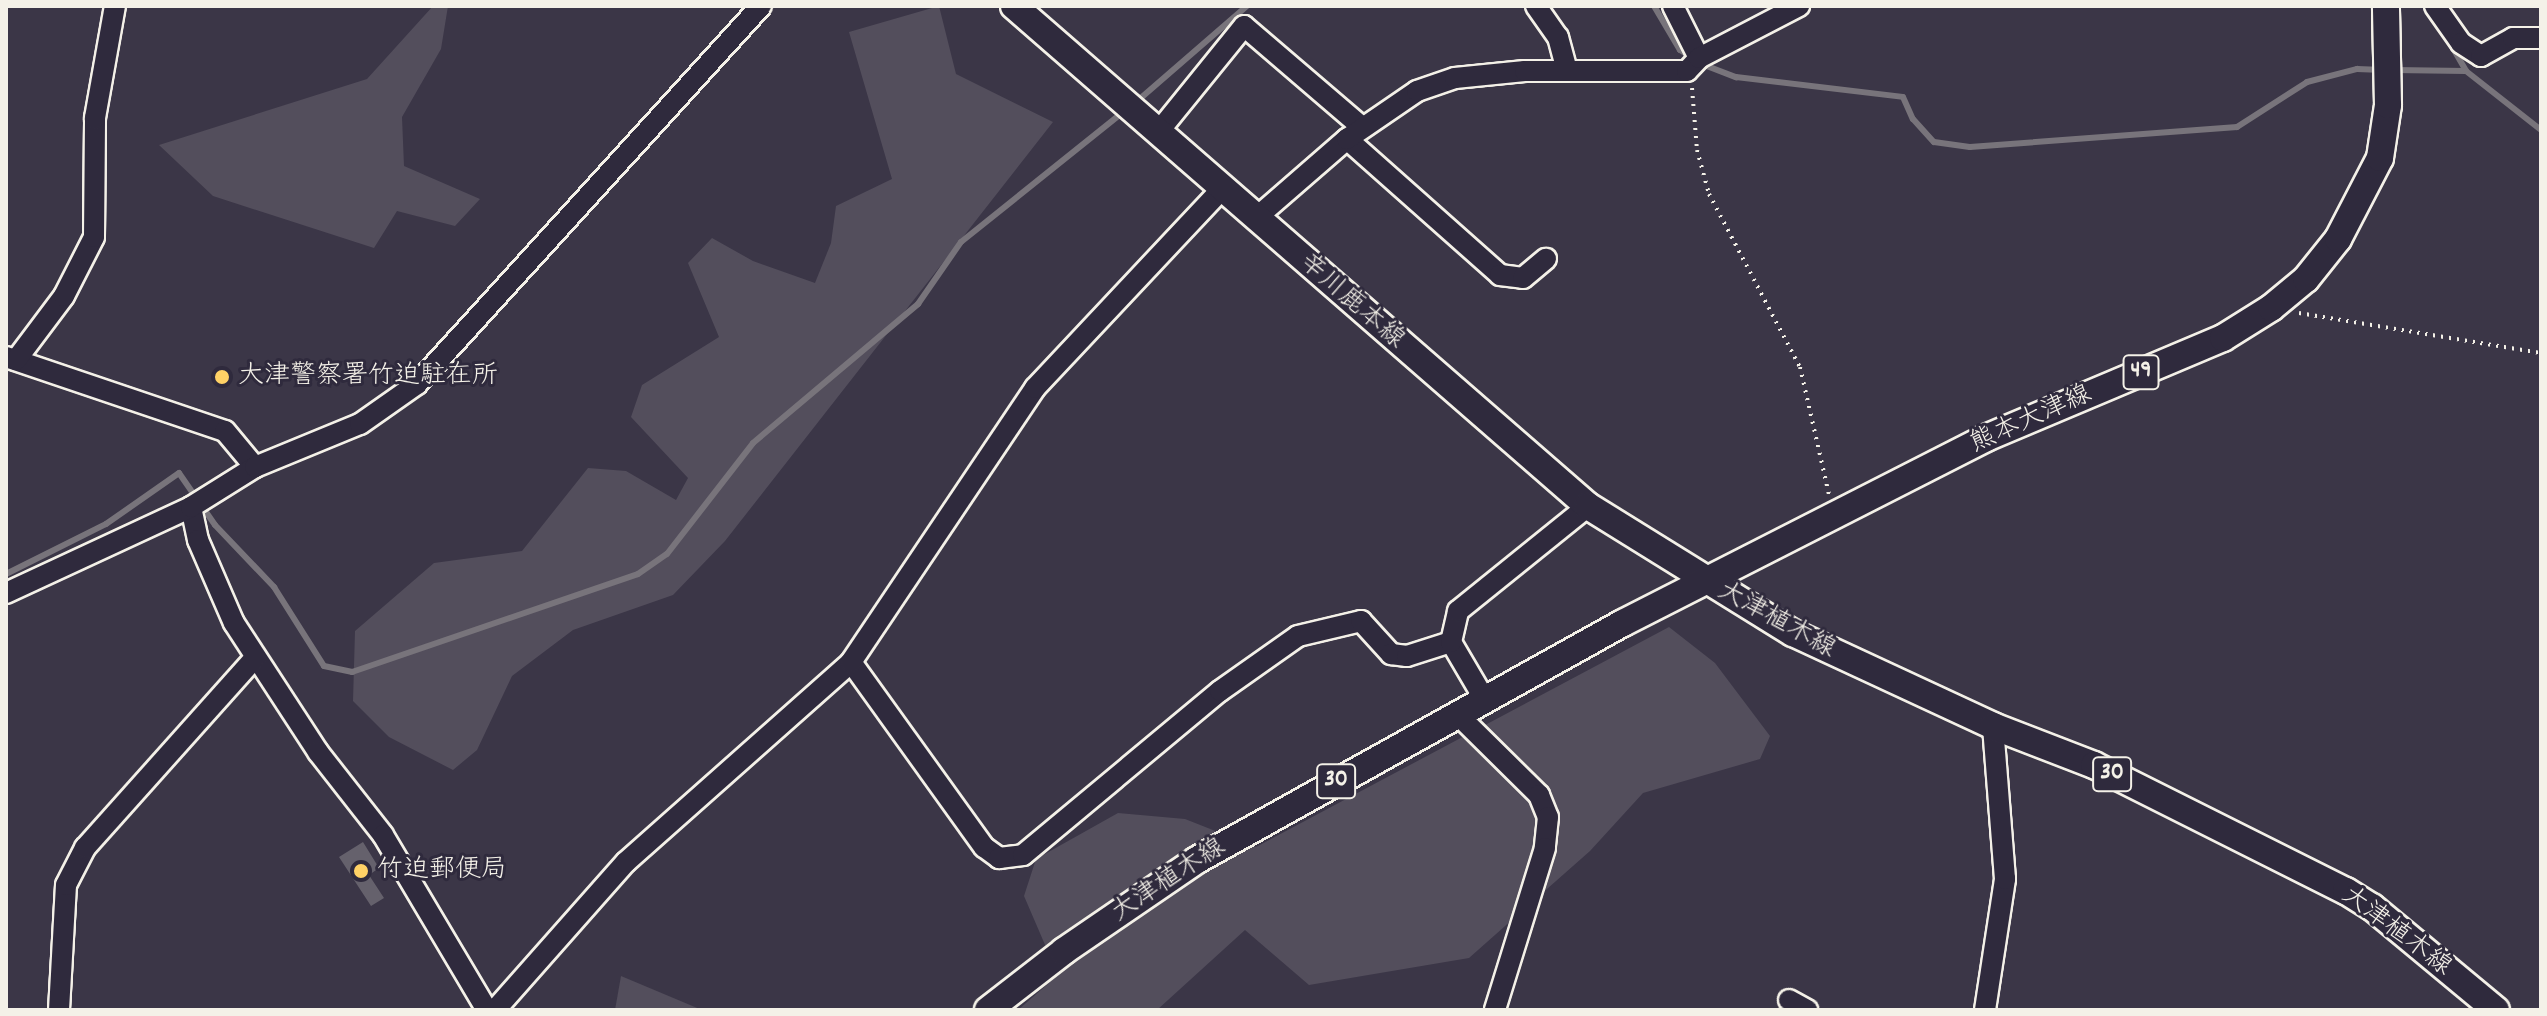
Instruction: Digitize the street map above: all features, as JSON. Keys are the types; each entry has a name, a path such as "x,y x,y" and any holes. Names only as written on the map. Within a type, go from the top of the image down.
{"main road":[{"name":"辛川鹿本線","path":"1014,6 1588,506 1702,581"},
{"name":"熊本大津線","path":"1702,581 1986,438 2223,338 2271,308 2306,279 2338,239 2380,158 2388,105 2386,6"},
{"name":"大津植木線","path":"988,1010 1197,860 1702,581 1793,633 1993,726 2094,765 2346,891 2372,907 2496,1010"}],"street":[{"path":"115,6 95,118 94,237 70,286 11,359 225,431 255,467"},
{"path":"6,593 192,507 255,467 360,424 417,384 761,6"},
{"path":"1536,6 1558,37 1567,71"},
{"path":"1673,6 1699,58"},
{"path":"1256,218 1354,133 1417,91 1455,78 1567,71 1679,72 1699,58 1799,6"},
{"path":"2435,6 2461,43 2481,56 2524,35 2541,38"},
{"path":"1159,131 1244,26 1500,275 1523,278 1546,259"},
{"path":"495,1010 626,862 851,662 1035,388 1224,187"},
{"path":"1485,700 1451,642 1458,611 1588,506"},
{"path":"192,507 213,579 255,658 383,835 487,1010"},
{"path":"851,662 984,847 999,858 1023,855 1220,691 1298,636 1361,621 1391,654 1407,656 1451,642"},
{"path":"59,1010 66,885 85,848 255,658"},
{"path":"1458,715 1539,795 1548,817 1545,848 1495,1010"},
{"path":"1985,1010 2005,879 1993,726"}],"path":[{"path":"1699,58 1691,90 1709,194 1800,367 1833,514"},
{"path":"2271,308 2541,353"}],"shaded area":[{"path":"433,6 448,6 441,49 402,117 404,166 480,199 455,226 397,211 374,248 213,196 159,145 367,79"},
{"path":"939,6 956,74 1053,122 725,541 673,595 573,630 512,676 477,750 453,770 389,737 353,701 355,631 434,563 522,551 588,468 626,471 676,500 688,478 631,417 642,385 719,337 688,263 712,238 753,261 815,283 831,243 836,206 892,179 849,32"},
{"path":"1669,627 1715,663 1770,736 1760,759 1643,793 1590,851 1469,958 1309,985 1245,930 1157,1010 1018,1010 1058,975 1024,896 1036,859 1118,813 1185,819 1256,847"},
{"path":"621,976 702,1010 615,1010"}],"building":[{"name":"竹迫郵便局","path":"363,842 379,868 369,875 384,898 371,906 339,857"}],"waterway":[{"path":"1135,103 1247,6"},
{"path":"1654,6 1680,50 1690,56"},
{"path":"2450,43 2466,71 2541,130"},
{"path":"1699,63 1736,77 1903,97 1913,119 1934,142 1970,147 2237,127 2307,82 2357,69 2383,70"},
{"path":"2394,70 2466,71"},
{"path":"6,574 106,524 179,473 215,525 274,587 324,666 352,672 638,574 667,554 753,443 918,304 961,242 1123,112"}],"place":[{"name":"大津警察署竹迫駐在所","path":"222,377"},
{"name":"竹迫郵便局","path":"361,871"}]}
